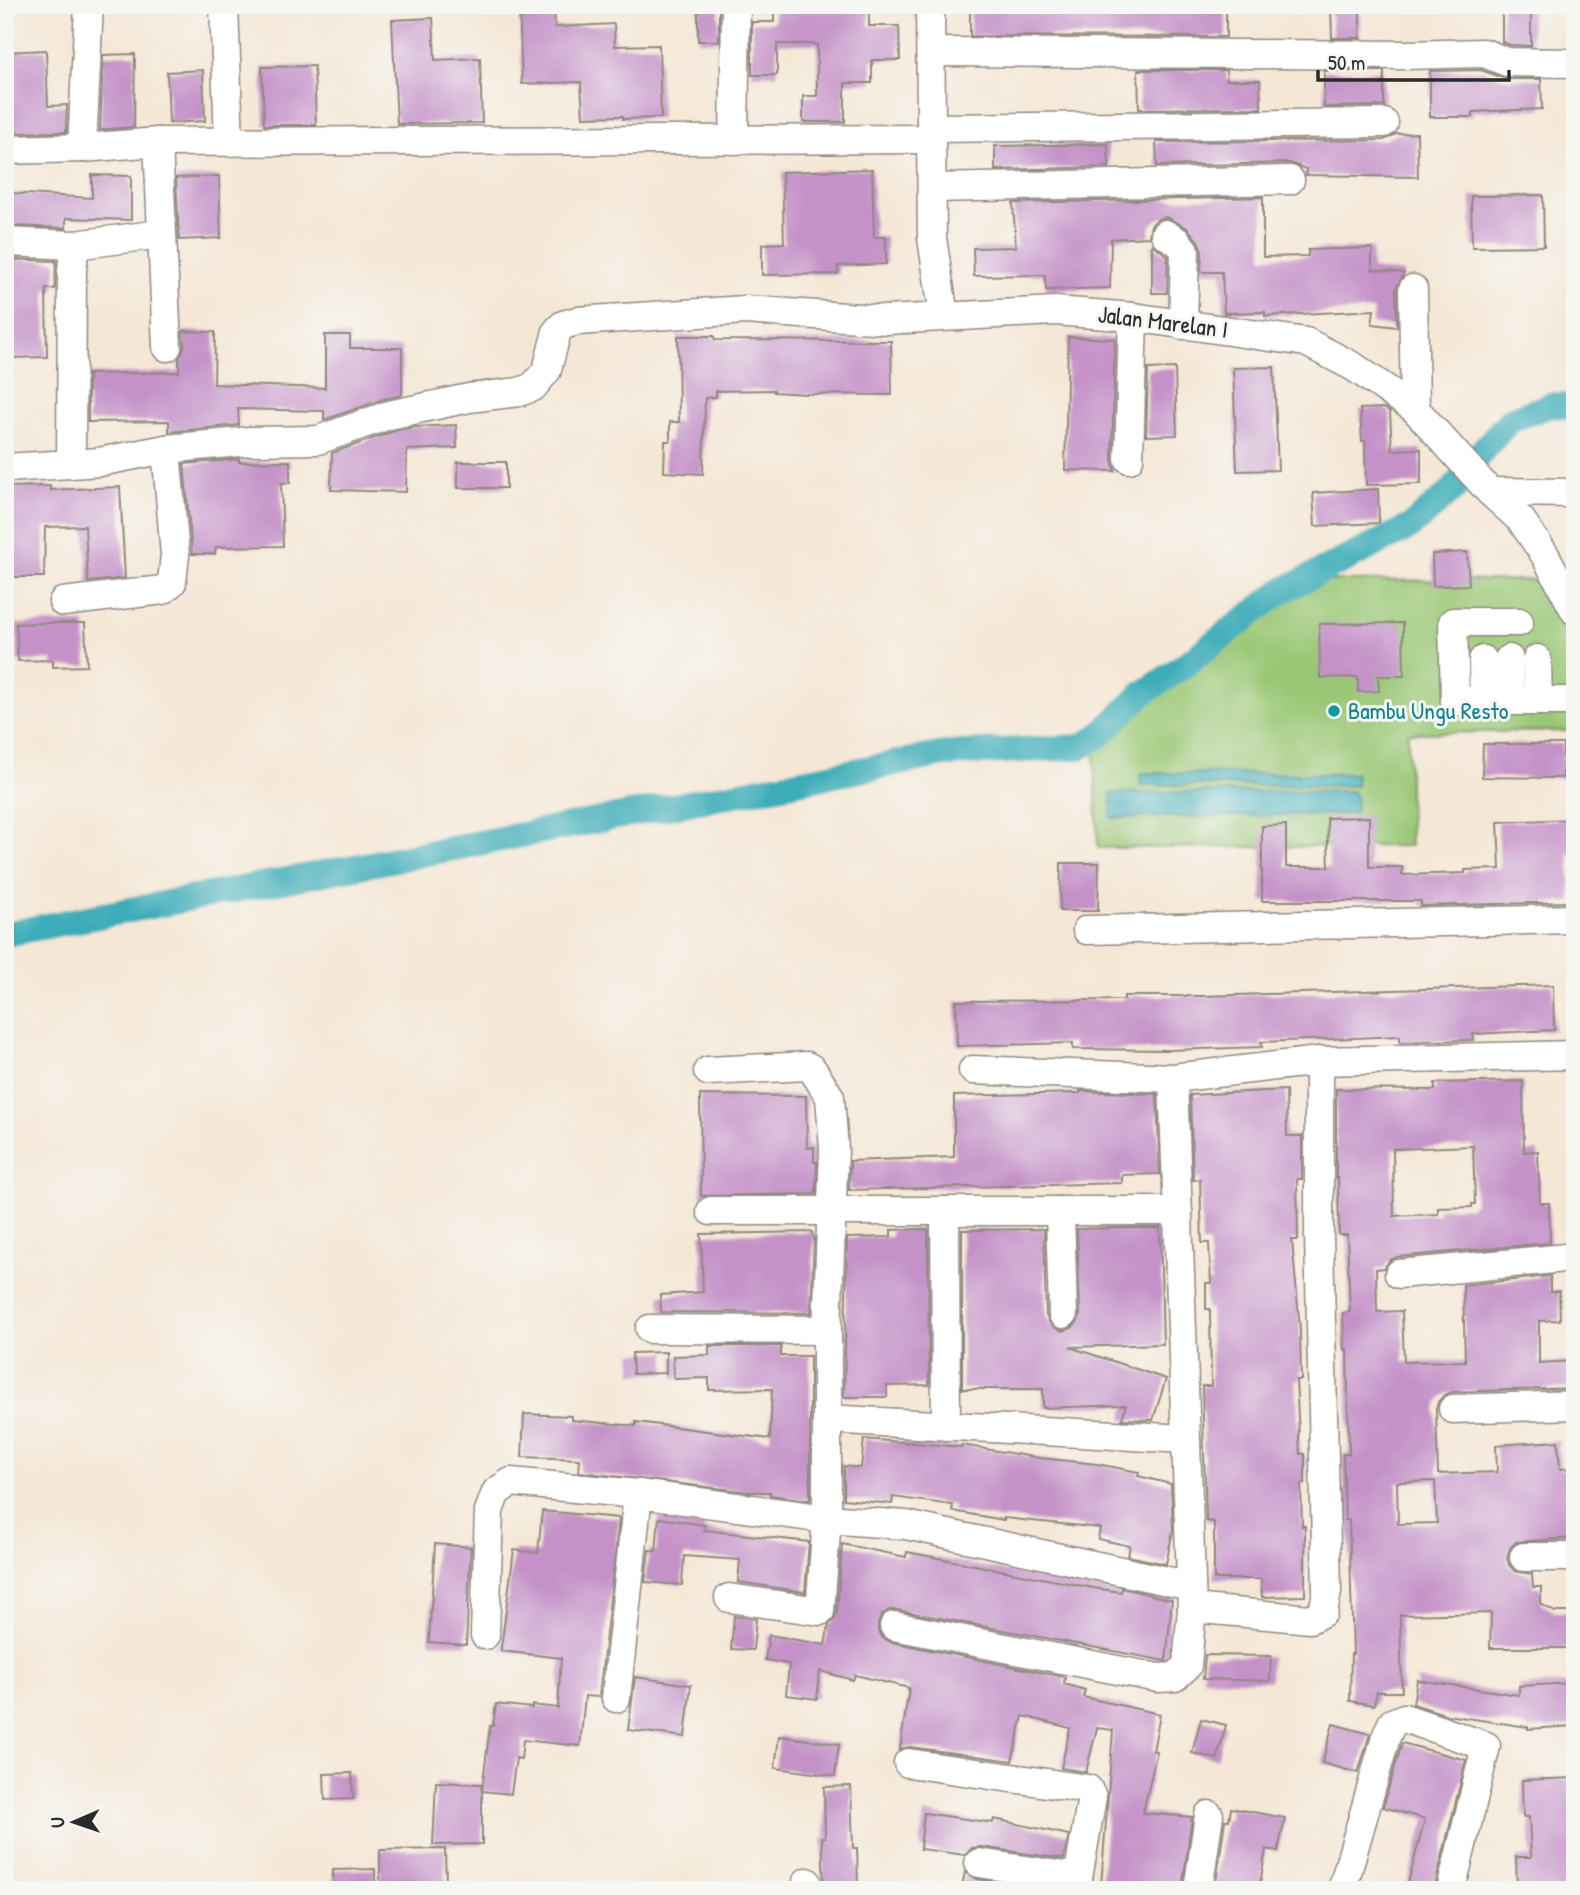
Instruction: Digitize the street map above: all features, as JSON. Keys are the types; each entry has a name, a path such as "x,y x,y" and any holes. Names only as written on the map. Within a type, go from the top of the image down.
{"street":[{"path":"82,148 89,5"},
{"path":"223,5 229,142"},
{"path":"734,140 736,5"},
{"path":"930,5 932,238 944,316"},
{"path":"932,52 1406,55 1484,53 1507,62 1575,63"},
{"path":"5,150 158,142 734,140 1384,123"},
{"path":"158,142 167,347"},
{"path":"933,188 1290,180"},
{"path":"5,242 75,245 161,234"},
{"path":"1165,234 1178,242 1185,251 1183,325"},
{"path":"71,464 72,270 75,245"},
{"path":"1413,289 1415,409"},
{"name":"Jalan Marelan I","path":"5,468 99,462 166,449 251,441 318,440 389,415 469,398 519,392 533,387 547,370 557,331 563,325 577,321 745,310 887,320 1055,311 1133,317 1306,342 1354,367 1415,409 1521,520 1545,555 1575,611"},
{"path":"1129,459 1133,317"},
{"path":"62,601 163,590 172,582 175,555 166,449"},
{"path":"1483,483 1575,493"},
{"path":"1519,622 1453,622 1455,701 1575,701"},
{"path":"1511,701 1510,660 1511,701"},
{"path":"1087,930 1575,919"},
{"path":"974,1070 1173,1078 1319,1061 1575,1055"},
{"path":"485,1635 489,1511 496,1492 510,1482 638,1494 827,1519 906,1525 1191,1597 1310,1619 1323,1612 1327,1592 1319,1248 1319,1061"},
{"path":"708,1071 807,1066 812,1069 830,1097 834,1149 827,1330 827,1519 820,1611 729,1598"},
{"path":"894,1626 1158,1678 1175,1677 1187,1666 1191,1597 1173,1078"},
{"path":"1060,1210 1063,1314"},
{"path":"711,1211 1178,1211"},
{"path":"945,1211 946,1426"},
{"path":"1399,1274 1575,1256"},
{"path":"650,1329 827,1330"},
{"path":"1453,1409 1575,1405"},
{"path":"827,1419 1186,1439"},
{"path":"616,1698 638,1494"},
{"path":"1524,1557 1575,1557"},
{"path":"1342,1890 1386,1737 1392,1723 1404,1718 1486,1746 1451,1890"},
{"path":"908,1763 1087,1789 1093,1797 1078,1884 979,1863"},
{"path":"1198,1890 1209,1815"}],"green space":[{"path":"1562,580 1575,623 1575,731 1408,733 1410,846 1098,848 1094,740 1144,693 1280,592 1324,581"}],"water":[{"path":"1141,773 1356,774 1356,786 1140,785"},
{"path":"1352,791 1356,796 1356,810 1352,814 1111,818 1111,793"}],"building":[{"path":"519,5 554,5 555,27 614,24 615,46 659,45 661,118 583,117 581,82 522,84"},
{"path":"698,5 719,5 719,41 698,41"},
{"path":"774,5 869,5 869,26 899,26 900,60 872,60 872,83 845,83 845,122 803,122 803,96 817,96 817,44 777,44 777,75 752,75 752,22 774,22"},
{"path":"970,5 1226,5 1226,37 970,36"},
{"path":"1331,5 1360,5 1360,38 1332,38"},
{"path":"1502,5 1531,5 1531,46 1502,42"},
{"path":"433,18 435,60 480,58 482,123 397,124 392,20"},
{"path":"46,50 48,106 67,105 66,132 8,133 5,52"},
{"path":"135,54 134,127 100,130 103,55"},
{"path":"314,66 316,125 264,125 262,67"},
{"path":"203,70 205,121 169,123 167,72"},
{"path":"1138,70 1226,70 1227,80 1260,80 1261,108 1139,109"},
{"path":"1481,70 1506,79 1541,79 1542,109 1473,112 1473,117 1430,117 1430,71"},
{"path":"1324,71 1384,71 1384,106 1324,107"},
{"path":"1417,133 1418,177 1306,175 1306,169 1290,163 1157,166 1156,142 1384,140 1396,134"},
{"path":"1108,144 1109,167 995,170 995,146"},
{"path":"872,169 874,237 886,237 886,264 838,266 838,274 762,275 762,244 784,243 782,172"},
{"path":"92,175 131,176 131,220 66,218 66,228 8,226 10,193 92,198"},
{"path":"219,176 221,238 179,240 176,178"},
{"path":"1543,195 1544,246 1472,247 1471,196"},
{"path":"1263,197 1263,257 1308,256 1308,250 1372,248 1372,269 1404,273 1396,289 1397,327 1372,324 1374,310 1265,316 1265,312 1224,313 1222,272 1201,272 1202,251 1198,241 1187,228 1166,217 1151,225 1149,237 1111,239 1110,288 1046,290 1045,275 974,276 973,248 1016,247 1013,203"},
{"path":"1152,244 1168,256 1167,293 1152,293"},
{"path":"7,259 56,261 55,289 46,289 47,357 11,358 10,307 5,307"},
{"path":"183,331 215,332 214,384 325,388 325,335 350,335 350,348 402,348 402,395 324,420 324,411 238,409 239,425 169,432 169,421 88,422 88,374 179,372 179,358 184,347"},
{"path":"678,336 714,336 715,340 891,341 892,395 807,394 774,390 716,391 716,397 705,398 703,474 664,472 665,441 670,441 670,422 679,422"},
{"path":"1068,337 1115,339 1112,459 1115,471 1065,470"},
{"path":"1274,367 1278,470 1237,471 1233,368"},
{"path":"1175,368 1177,435 1146,436 1148,369"},
{"path":"1384,408 1390,412 1392,450 1421,449 1421,484 1366,485 1365,441 1362,441 1360,409"},
{"path":"456,425 457,448 407,450 406,492 331,490 332,453 394,431 413,427"},
{"path":"239,459 239,462 290,461 290,483 281,483 283,546 216,547 215,554 192,554 184,464"},
{"path":"458,462 506,462 506,488 458,488"},
{"path":"50,486 50,490 120,487 125,578 88,582 85,526 45,527 44,577 8,577 9,528 5,528 5,487"},
{"path":"1378,489 1379,523 1315,526 1313,493"},
{"path":"1467,552 1469,585 1433,586 1432,554"},
{"path":"85,623 87,666 53,667 53,660 18,661 16,624"},
{"path":"1403,623 1404,676 1378,676 1379,691 1358,692 1358,677 1320,678 1319,624"},
{"path":"1483,744 1563,744 1563,778 1482,777"},
{"path":"1369,817 1369,867 1402,867 1402,875 1500,869 1498,822 1574,819 1575,854 1569,854 1571,902 1421,906 1421,901 1262,901 1262,826 1286,825 1286,867 1329,867 1327,818"},
{"path":"1061,863 1099,863 1098,911 1060,911"},
{"path":"1553,985 1554,1030 1473,1034 1474,1040 1400,1042 1400,1036 1261,1042 1262,1047 1169,1050 1073,1049 1073,1043 957,1046 956,1001 1124,1000 1124,996"},
{"path":"1523,1081 1524,1152 1538,1151 1540,1203 1549,1203 1550,1243 1397,1257 1390,1260 1384,1268 1376,1269 1377,1312 1402,1311 1404,1362 1465,1361 1463,1285 1550,1276 1550,1292 1559,1291 1560,1320 1539,1321 1539,1363 1575,1361 1575,1388 1452,1392 1444,1395 1436,1409 1438,1474 1497,1472 1496,1445 1558,1441 1560,1469 1575,1468 1575,1538 1516,1542 1510,1548 1507,1558 1515,1571 1532,1574 1533,1587 1541,1587 1541,1604 1555,1612 1575,1612 1575,1648 1490,1648 1491,1613 1400,1615 1402,1692 1377,1692 1374,1705 1350,1701 1353,1654 1349,1520 1345,1520 1343,1454 1349,1454 1347,1349 1344,1350 1343,1313 1350,1312 1347,1235 1339,1235 1336,1089 1435,1090 1435,1083","holes":["1473,1146 1475,1204 1472,1204 1472,1207 1438,1208 1438,1214 1394,1216 1393,1149","1435,1481 1437,1523 1398,1524 1397,1482"]},
{"path":"1286,1090 1287,1136 1302,1136 1302,1179 1297,1179 1298,1240 1292,1240 1300,1329 1301,1380 1296,1380 1300,1454 1305,1454 1305,1484 1301,1484 1302,1526 1305,1526 1305,1596 1262,1597 1261,1579 1214,1579 1214,1522 1206,1521 1202,1386 1211,1386 1210,1309 1206,1309 1206,1283 1211,1283 1209,1243 1202,1243 1200,1179 1193,1180 1190,1095"},
{"path":"1080,1091 1157,1094 1160,1174 1122,1175 1122,1183 849,1190 850,1161 954,1157 954,1096"},
{"path":"700,1095 806,1096 807,1148 814,1147 814,1162 817,1162 816,1194 701,1196"},
{"path":"1160,1228 1163,1344 1070,1347 1166,1379 1153,1420 1122,1419 1126,1405 1043,1408 1043,1389 962,1389 962,1230 1044,1229 1046,1315 1055,1328 1063,1331 1072,1328 1080,1314 1077,1229"},
{"path":"928,1229 929,1385 887,1386 887,1397 844,1397 847,1238 891,1237 891,1230"},
{"path":"812,1232 811,1313 661,1312 660,1295 703,1292 701,1234"},
{"path":"709,1346 781,1346 781,1356 810,1356 810,1500 770,1495 770,1492 749,1492 579,1472 580,1459 522,1457 524,1414 571,1416 571,1420 636,1426 636,1422 770,1439 772,1389 709,1390 709,1378 674,1379 673,1356 709,1355"},
{"path":"666,1352 666,1373 633,1374 632,1353"},
{"path":"864,1439 962,1445 1097,1464 1139,1472 1138,1476 1171,1484 1173,1530 1166,1564 1128,1556 1130,1546 1098,1539 1100,1528 1004,1520 952,1511 953,1505 893,1497 892,1504 844,1499 844,1466 861,1468"},
{"path":"542,1511 619,1518 599,1697 585,1696 580,1746 523,1740 521,1759 516,1758 511,1794 482,1791 482,1844 433,1845 436,1782 481,1784 482,1790 490,1726 493,1726 496,1704 558,1708 561,1658 501,1651 514,1550 538,1553"},
{"path":"659,1518 705,1525 704,1530 809,1542 805,1592 738,1582 740,1560 684,1556 682,1585 645,1582 649,1550 656,1551"},
{"path":"435,1544 471,1547 466,1645 429,1642"},
{"path":"842,1544 906,1557 907,1552 1093,1588 1121,1592 1122,1588 1172,1600 1166,1661 897,1610 889,1610 882,1615 878,1631 883,1638 891,1642 1065,1677 1064,1684 1085,1690 1083,1697 1160,1714 1153,1751 1157,1751 1143,1813 1192,1817 1182,1890 1101,1886 1113,1730 1097,1728 1086,1772 1061,1768 1070,1728 1023,1716 1012,1761 910,1747 900,1749 909,1688 855,1675 853,1680 820,1671 817,1699 786,1695 789,1664 765,1660 769,1635 825,1645 829,1624 837,1612"},
{"path":"734,1616 756,1619 753,1650 731,1649"},
{"path":"1205,1655 1271,1656 1270,1681 1203,1679"},
{"path":"635,1677 691,1685 685,1737 628,1730"},
{"path":"1417,1680 1519,1695 1519,1686 1575,1683 1575,1726 1528,1729 1447,1715 1413,1704"},
{"path":"1201,1719 1226,1725 1217,1759 1192,1753"},
{"path":"1333,1724 1370,1734 1358,1773 1322,1763"},
{"path":"779,1736 839,1744 835,1776 775,1768"},
{"path":"1402,1743 1466,1760 1434,1890 1406,1890 1425,1819 1383,1807"},
{"path":"352,1773 353,1799 325,1800 324,1774"},
{"path":"1575,1778 1575,1890 1517,1890 1516,1857 1531,1857 1529,1817 1523,1817 1522,1780"},
{"path":"851,1786 853,1848 857,1848 858,1885 824,1886 824,1787"},
{"path":"1231,1808 1285,1818 1278,1851 1266,1849 1259,1890 1215,1890 1225,1820 1229,1820"},
{"path":"924,1813 993,1823 994,1819 1069,1835 1064,1859 981,1847 972,1848 965,1855 920,1849"},
{"path":"445,1849 446,1883 380,1883 380,1850"},
{"path":"375,1869 375,1890 333,1890 333,1870"},
{"path":"965,1872 977,1879 1045,1890 961,1890"}],"waterway":[{"path":"5,934 944,754 1081,747 1099,736 1141,695 1280,592 1410,527 1453,490 1481,452 1510,420 1551,405 1575,407"}],"place":[{"name":"Bambu Ungu Resto","path":"1334,711"}]}
